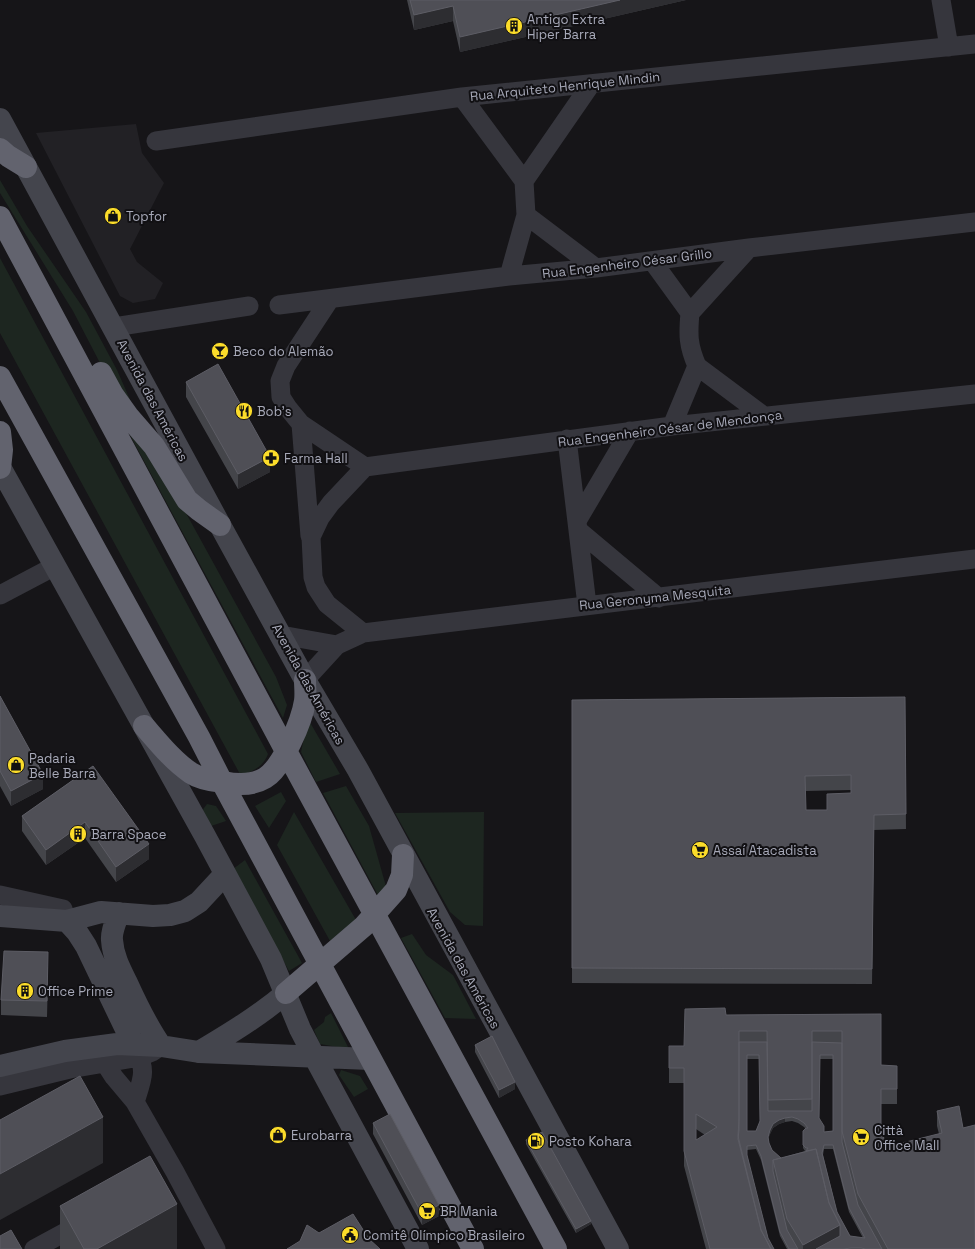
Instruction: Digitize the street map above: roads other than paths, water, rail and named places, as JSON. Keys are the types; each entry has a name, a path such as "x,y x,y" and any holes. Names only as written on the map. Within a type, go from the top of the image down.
{"highway":[{"path":"0,149 8,156 26,167"},
{"path":"0,217 38,285 286,751 556,1249"},
{"path":"38,285 49,293 65,309 114,396 128,416 154,446 187,500 220,525"},
{"path":"0,377 199,737 473,1249"},
{"path":"0,432 2,450 0,467"},
{"path":"144,726 174,758 192,774 204,779 240,785 257,782 266,778 277,768 298,726 305,701 305,680"},
{"path":"286,993 320,965 375,915 396,890 400,882 403,866 403,855"}],"main road":[{"name":"Avenida das Américas","path":"0,119 220,525 305,680 358,770 618,1249"},
{"path":"0,467 271,959 300,1029 418,1249"},
{"path":"0,916 67,920 101,912 153,916 170,915 185,910 199,902 225,874"},
{"path":"119,913 114,926 112,938 115,958 137,1006 150,1030 161,1046"},
{"path":"67,920 86,946 137,1050"},
{"path":"199,1052 246,1024 286,993"},
{"path":"0,1066 65,1051 100,1054 161,1046 199,1052 370,1059"}],"street":[{"path":"941,0 949,47"},
{"name":"Rua Arquiteto Henrique Mindin","path":"156,141 462,97 975,44"},
{"path":"524,181 591,84"},
{"path":"462,97 524,181 526,215 509,276"},
{"path":"526,215 596,268"},
{"name":"Rua Engenheiro César Grillo","path":"279,305 509,276 653,262 749,248 975,222"},
{"path":"749,248 690,313 688,332 689,343 697,366 764,416"},
{"path":"653,262 690,313"},
{"path":"310,537 320,518 331,503 365,467 301,424 281,397 280,381 286,366 330,299"},
{"path":"114,327 249,306"},
{"path":"672,426 697,366"},
{"name":"Rua Engenheiro César de Mendonça","path":"365,467 630,431 975,394"},
{"path":"301,424 312,565 316,587 327,604 363,633"},
{"path":"578,525 630,431"},
{"path":"567,440 587,605"},
{"path":"578,525 659,598"},
{"name":"Rua Geronyma Mesquita","path":"305,680 337,645 363,633 975,559"},
{"path":"0,595 55,566"},
{"path":"282,636 337,645"},
{"path":"0,895 63,908 67,920"},
{"path":"135,1102 141,1084 143,1071 143,1064 137,1050"},
{"path":"0,1086 70,1069 100,1054 135,1102 168,1176 216,1249"},
{"path":"34,1249 96,1216"}],"place":[{"name":"Antigo Extra Hiper Barra","path":"514,26"},
{"name":"Topfor","path":"113,216"},
{"name":"Beco do Alemão","path":"220,351"},
{"name":"Bob's","path":"244,411"},
{"name":"Farma Hall","path":"271,458"},
{"name":"Padaria Belle Barra","path":"16,765"},
{"name":"Barra Space","path":"78,834"},
{"name":"Assaí Atacadista","path":"700,850"},
{"name":"Office Prime","path":"25,991"},
{"name":"Eurobarra","path":"278,1135"},
{"name":"Città Office Mall","path":"861,1137"},
{"name":"Posto Kohara","path":"536,1141"},
{"name":"BR Mania","path":"427,1211"},
{"name":"Comitê Olímpico Brasileiro","path":"350,1235"}]}
